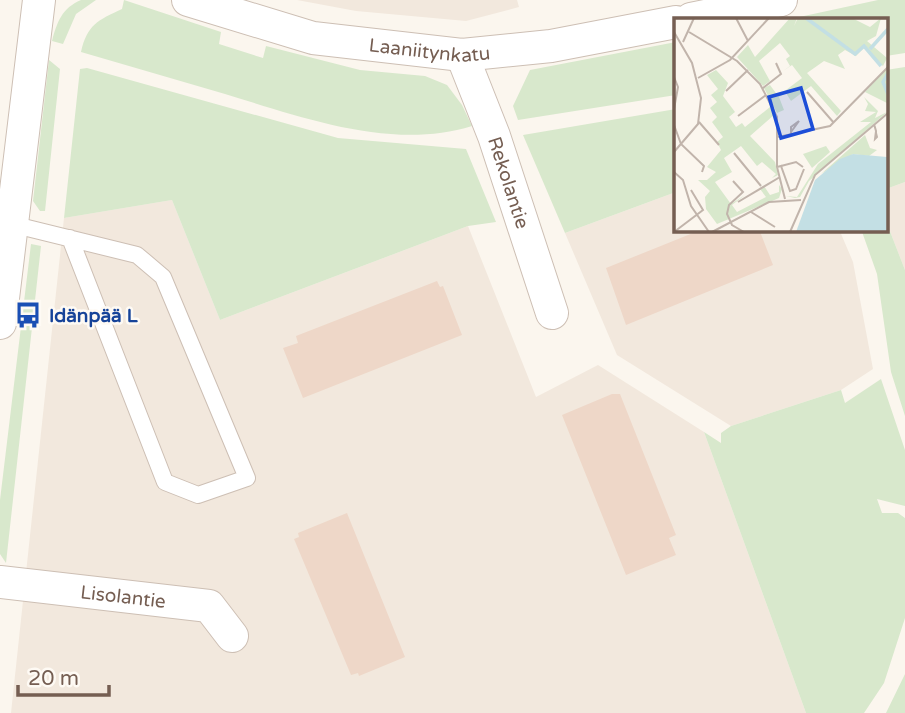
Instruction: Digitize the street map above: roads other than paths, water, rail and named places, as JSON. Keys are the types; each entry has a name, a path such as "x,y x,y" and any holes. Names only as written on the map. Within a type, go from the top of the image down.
{"street":[{"path":"0,323 39,0"},
{"name":"Laaniitynkatu","path":"188,0 313,38 462,55 521,51 674,22"},
{"path":"696,18 781,0"},
{"name":"Rekolantie","path":"462,55 494,136 552,313"},
{"name":"Lisolantie","path":"0,582 209,606 232,636"}],"lane":[{"path":"11,224 70,238 137,255 163,277 247,478 198,495 165,482 70,238"}],"place":[{"name":"Idänpää L","path":"28,315"}]}
